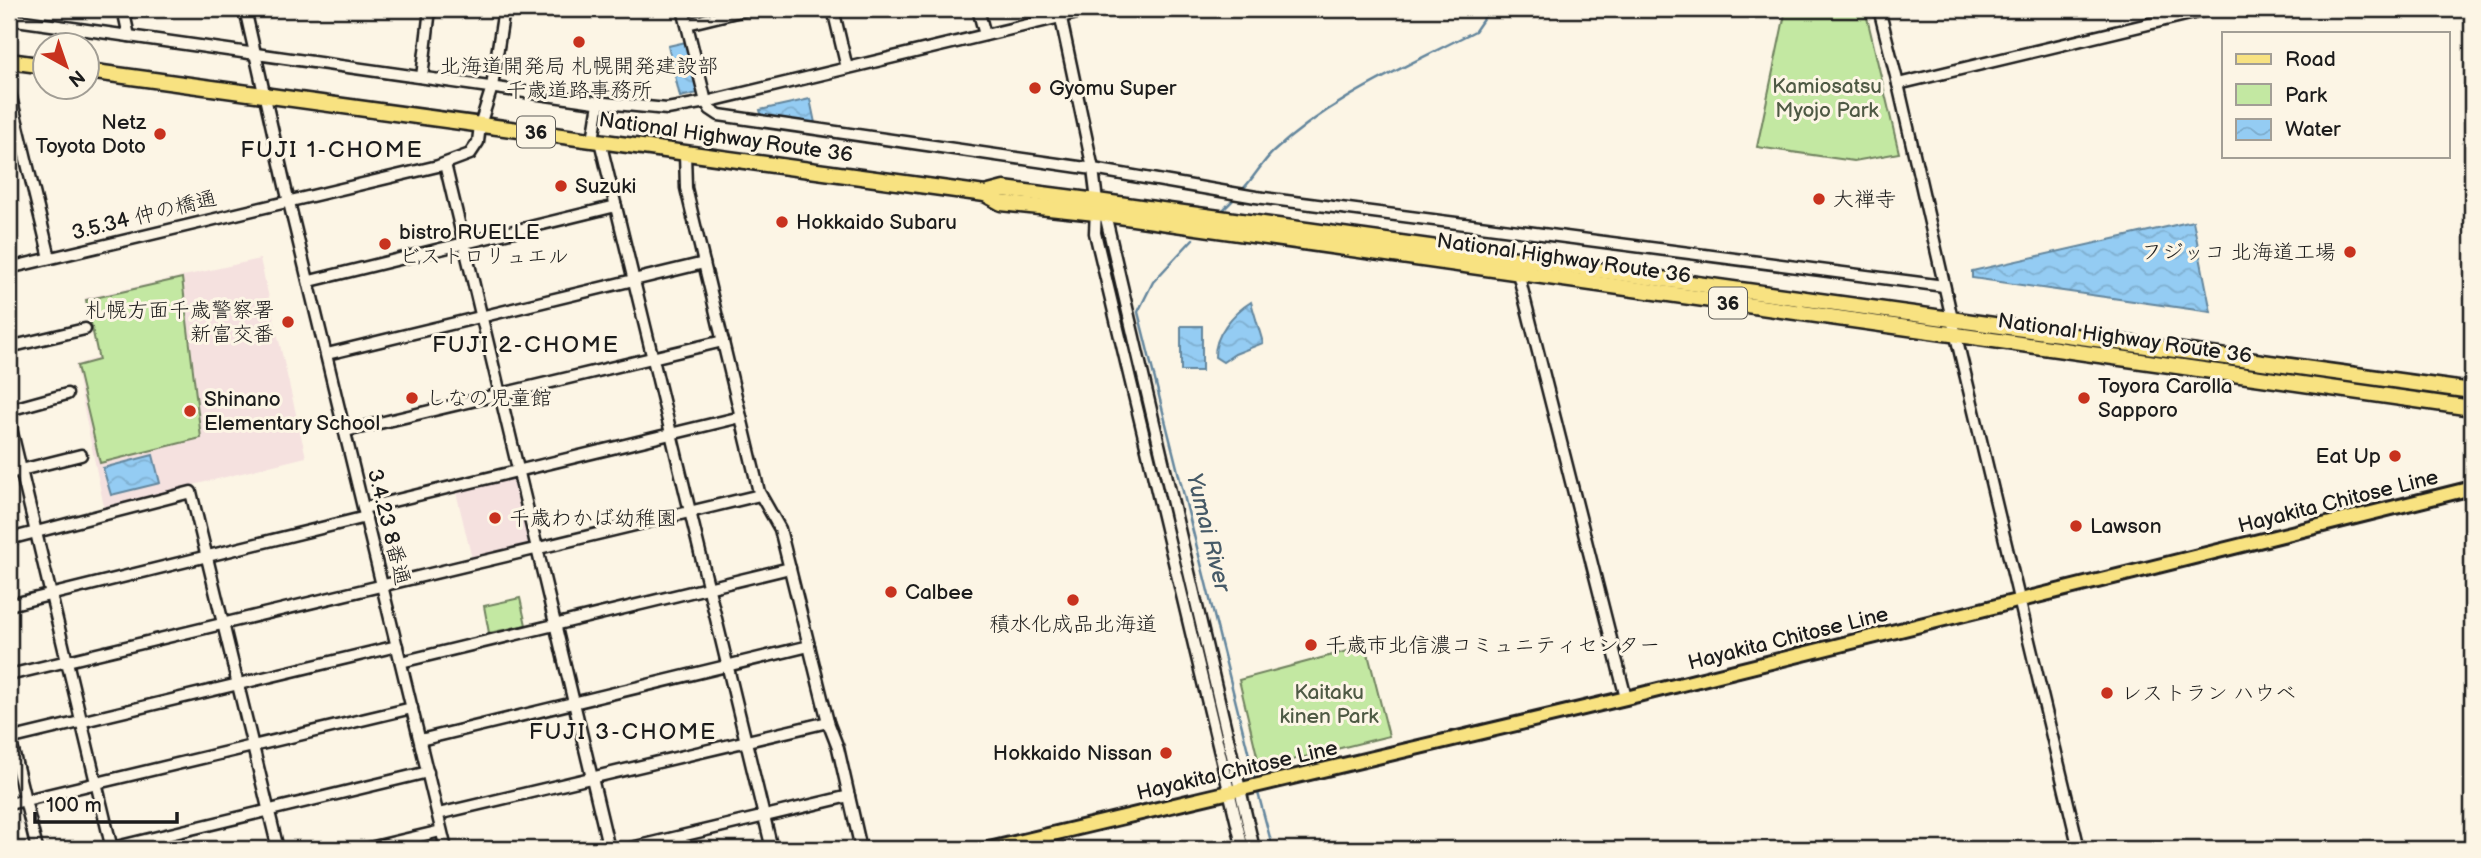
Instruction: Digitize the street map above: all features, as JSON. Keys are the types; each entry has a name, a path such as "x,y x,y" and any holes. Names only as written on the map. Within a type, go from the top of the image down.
{"highway":[{"path":"9,61 32,63"},
{"name":"National Highway Route 36","path":"102,73 985,194 1004,189 1099,209 1520,266 1952,318 2472,391"},
{"name":"National Highway Route 36","path":"1520,266 1956,336 2472,408"}],"main road":[{"name":"Hayakita Chitose Line","path":"989,849 1626,698 2472,488"}],"street":[{"path":"123,9 128,36"},
{"name":"3.4.23 8番通","path":"245,9 446,849"},
{"path":"422,77 430,9"},
{"path":"480,125 492,87 504,9"},
{"path":"683,9 706,103 719,116 1093,169 1256,197 1944,286"},
{"path":"687,24 749,9"},
{"path":"833,9 847,68"},
{"path":"978,9 985,35"},
{"path":"9,19 256,52 599,103 667,109 706,103 985,35 1060,13 1094,9"},
{"path":"1878,9 1898,83 1944,286 2080,849"},
{"path":"1898,83 2211,9"},
{"path":"1060,13 1099,209 1246,787 1255,849"},
{"path":"9,89 50,258"},
{"path":"599,103 597,141 616,206 772,849"},
{"name":"3.5.34 仲の橋通","path":"9,268 445,164 474,151 480,125"},
{"path":"685,153 686,188 760,495 780,529 828,722 838,748 861,849"},
{"path":"445,164 609,849"},
{"path":"310,281 616,206"},
{"path":"327,354 704,263"},
{"path":"1520,266 1626,698"},
{"path":"9,348 86,329"},
{"path":"346,431 723,341"},
{"path":"9,410 67,394"},
{"path":"9,605 206,557 518,471 741,417"},
{"path":"9,420 112,849 428,772"},
{"path":"9,473 81,455"},
{"path":"9,539 191,492 278,849"},
{"path":"9,675 760,495"},
{"path":"401,662 790,568"},
{"path":"37,849 9,737 397,646"},
{"path":"420,740 809,646"},
{"path":"9,804 412,708"},
{"path":"438,814 828,722"},
{"path":"1243,849 1246,787"},
{"path":"627,849 849,796"},
{"path":"365,849 442,831"}],"shaded area":[{"name":"Shinano Elementary School","path":"260,259 306,457 104,507 75,365 97,358 85,298"},
{"name":"千歳わかば幼稚園","path":"517,477 533,544 472,559 456,492"}],"green space":[{"name":"Kamiosatsu Myojo Park","path":"1786,9 1865,9 1899,153 1854,161 1757,147"},
{"path":"182,278 201,438 100,463 77,366 99,360 86,300"},
{"path":"520,598 526,625 489,633 484,606"},
{"name":"Kaitaku kinen Park","path":"1366,646 1389,736 1260,768 1239,680"}],"water":[{"path":"686,42 698,93 680,97 668,46"},
{"path":"810,99 815,123 762,117 760,110"},
{"path":"2193,221 2211,312 1972,278 1972,271"},
{"path":"1251,302 1263,343 1223,362 1215,357 1221,333 1231,318"},
{"path":"1181,326 1202,326 1202,371 1181,371"},
{"path":"153,455 160,483 111,495 103,468"}],"waterway":[{"name":"Yumai River","path":"1242,190 1272,153 1295,133 1369,85 1475,31 1486,15 1485,9"},
{"name":"Yumai River","path":"1223,210 1235,198"},
{"name":"Yumai River","path":"1193,239 1153,282 1138,312 1256,783"},
{"name":"Yumai River","path":"1257,789 1273,849"}],"place":[{"name":"北海道開発局 札幌開発建設部 千歳道路事務所","path":"579,42"},
{"name":"Gyomu Super","path":"1035,88"},
{"name":"Netz Toyota Doto","path":"160,134"},
{"name":"Suzuki","path":"561,186"},
{"name":"大禅寺","path":"1819,199"},
{"name":"Hokkaido Subaru","path":"782,222"},
{"name":"bistro RUELLE ビストロリュエル","path":"385,244"},
{"name":"フジッコ 北海道工場","path":"2350,252"},
{"name":"札幌方面千歳警察署 新富交番","path":"288,322"},
{"name":"しなの児童館","path":"412,398"},
{"name":"Toyora Carolla Sapporo","path":"2084,398"},
{"name":"Shinano Elementary School","path":"190,411"},
{"name":"Eat Up","path":"2395,456"},
{"name":"千歳わかば幼稚園","path":"495,518"},
{"name":"Lawson","path":"2076,526"},
{"name":"Calbee","path":"891,592"},
{"name":"積水化成品北海道","path":"1073,600"},
{"name":"千歳市北信濃コミュニティセンター","path":"1311,645"},
{"name":"レストラン ハウベ","path":"2107,693"},
{"name":"Hokkaido Nissan","path":"1166,753"}],"district":[{"name":"FUJI 1-CHOME","path":"332,149"},
{"name":"FUJI 2-CHOME","path":"526,344"},
{"name":"FUJI 3-CHOME","path":"623,731"}]}
